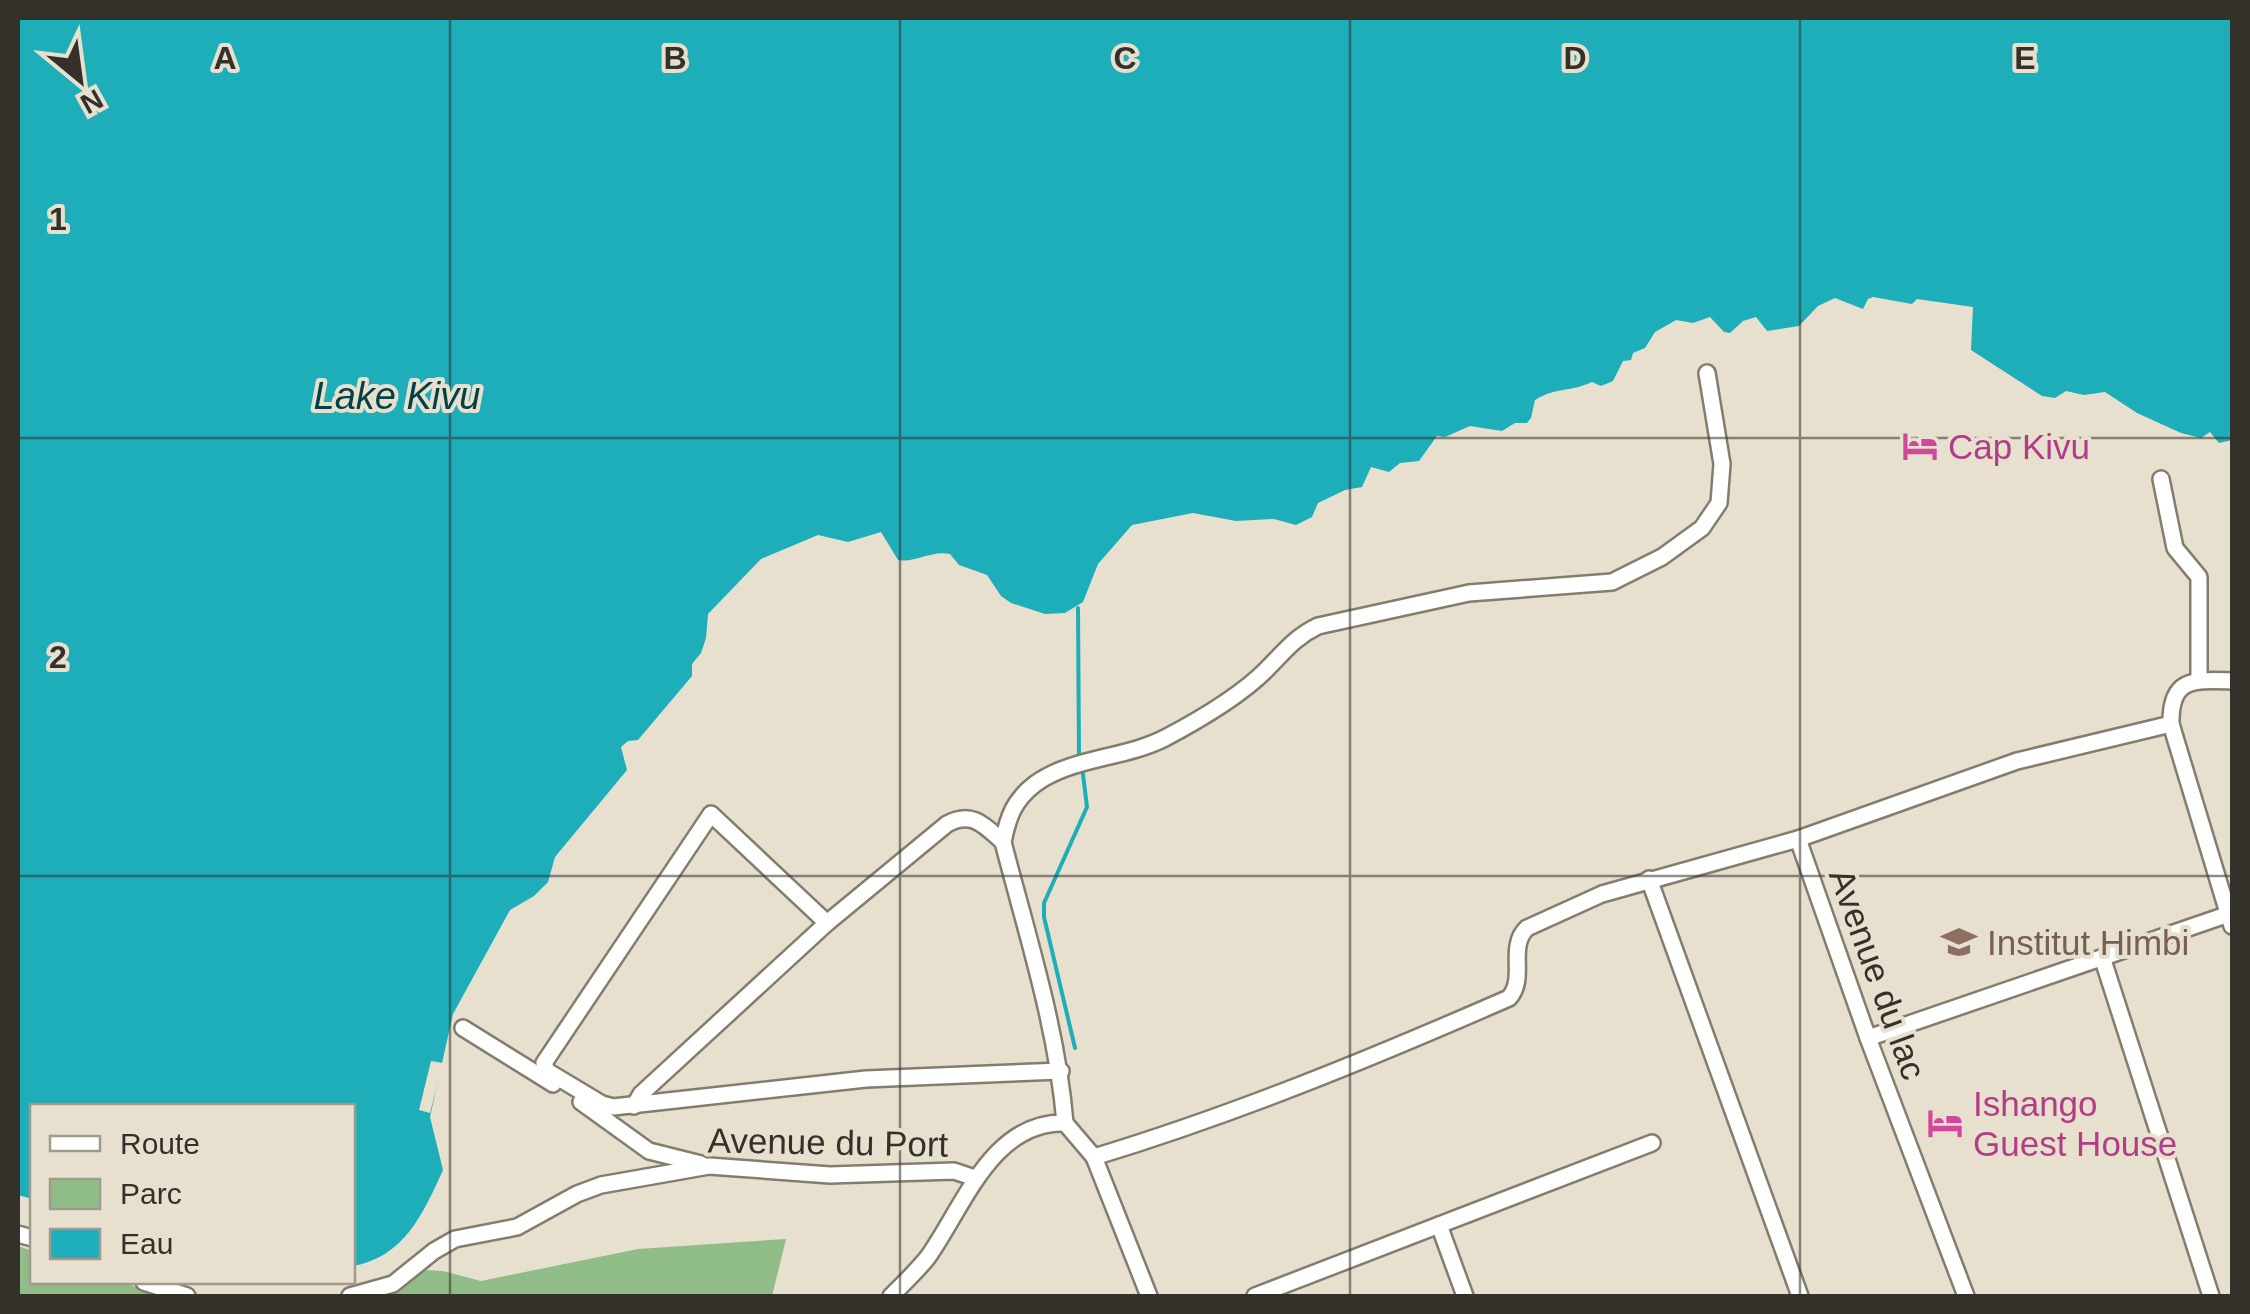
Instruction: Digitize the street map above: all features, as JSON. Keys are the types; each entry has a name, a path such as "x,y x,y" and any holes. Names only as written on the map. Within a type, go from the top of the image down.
{"street":[{"path":"1149,1296 1094,1156 1066,1123 1061,1072 1003,842 1008,814 1040,781 1067,768 1139,749 1195,721 1265,671 1301,634 1318,626 1469,593 1612,582 1662,557 1702,528 1719,503 1722,464 1707,374"},
{"path":"2161,480 2175,548 2198,573 2198,680"},
{"path":"1868,1038 2231,920 2171,724 2170,705 2186,683 2232,681"},
{"path":"1094,1156 1168,1134 1393,1049 1509,998 1517,985 1517,942 1527,928 1602,894 1798,839 2016,761 2171,724"},
{"path":"827,923 711,814 544,1064 547,1070 602,1104 634,1106 866,1079 1061,1072"},
{"path":"634,1106 641,1094 827,923 957,818 981,822 1003,842"},
{"name":"Avenue du lac","path":"1798,839 1966,1296"},
{"path":"1648,879 1800,1296"},
{"path":"2104,960 2211,1296"},
{"path":"462,1028 572,1096 650,1151 709,1166"},
{"path":"890,1296 927,1258 975,1178 1026,1129 1047,1122 1066,1123"},
{"path":"1255,1296 1652,1143"},
{"name":"Avenue du Port","path":"350,1296 392,1284 455,1239 517,1227 588,1188 709,1166 830,1174 954,1171 975,1178"},
{"path":"1439,1225 1465,1296"},
{"path":"150,1284 186,1296"}],"green space":[{"path":"786,1239 772,1296 380,1296 400,1291 424,1270 481,1281 638,1249"},
{"path":"18,1246 30,1250 30,1284 127,1284 165,1296 18,1296"}],"water":[{"name":"Lake Kivu","path":"18,18 2232,18 2232,440 2219,443 2210,432 2201,438 2181,433 2137,413 2105,392 2084,395 2066,391 2055,398 2042,396 1971,350 1973,307 1917,299 1912,304 1873,297 1863,309 1835,298 1818,306 1799,326 1767,331 1756,317 1743,321 1730,333 1710,317 1693,323 1676,320 1655,332 1645,348 1633,353 1631,360 1623,361 1613,381 1601,386 1592,382 1543,396 1535,400 1527,423 1515,423 1502,431 1470,426 1445,437 1437,436 1419,461 1400,463 1389,472 1371,467 1362,487 1318,503 1312,517 1296,525 1274,519 1236,521 1193,513 1132,525 1098,564 1083,602 1065,613 1045,614 1011,603 1001,596 987,575 959,565 950,554 898,560 881,532 848,542 818,535 761,559 708,614 706,638 692,664 692,676 638,740 621,747 627,770 555,857 548,882 510,910 453,1014 430,1117 443,1170 419,1217 399,1243 371,1261 355,1265 355,1104 30,1104 30,1198 18,1195"}],"pier":[{"path":"431,1061 443,1063 430,1113 419,1110"}],"waterway":[{"path":"1078,608 1079,757"},
{"path":"1075,1048 1044,903 1087,807 1082,766"}],"place":[{"name":"Cap Kivu","path":"1920,446"},
{"name":"Institut Himbi","path":"1959,942"},
{"name":"Ishango Guest House","path":"1945,1123"}]}
